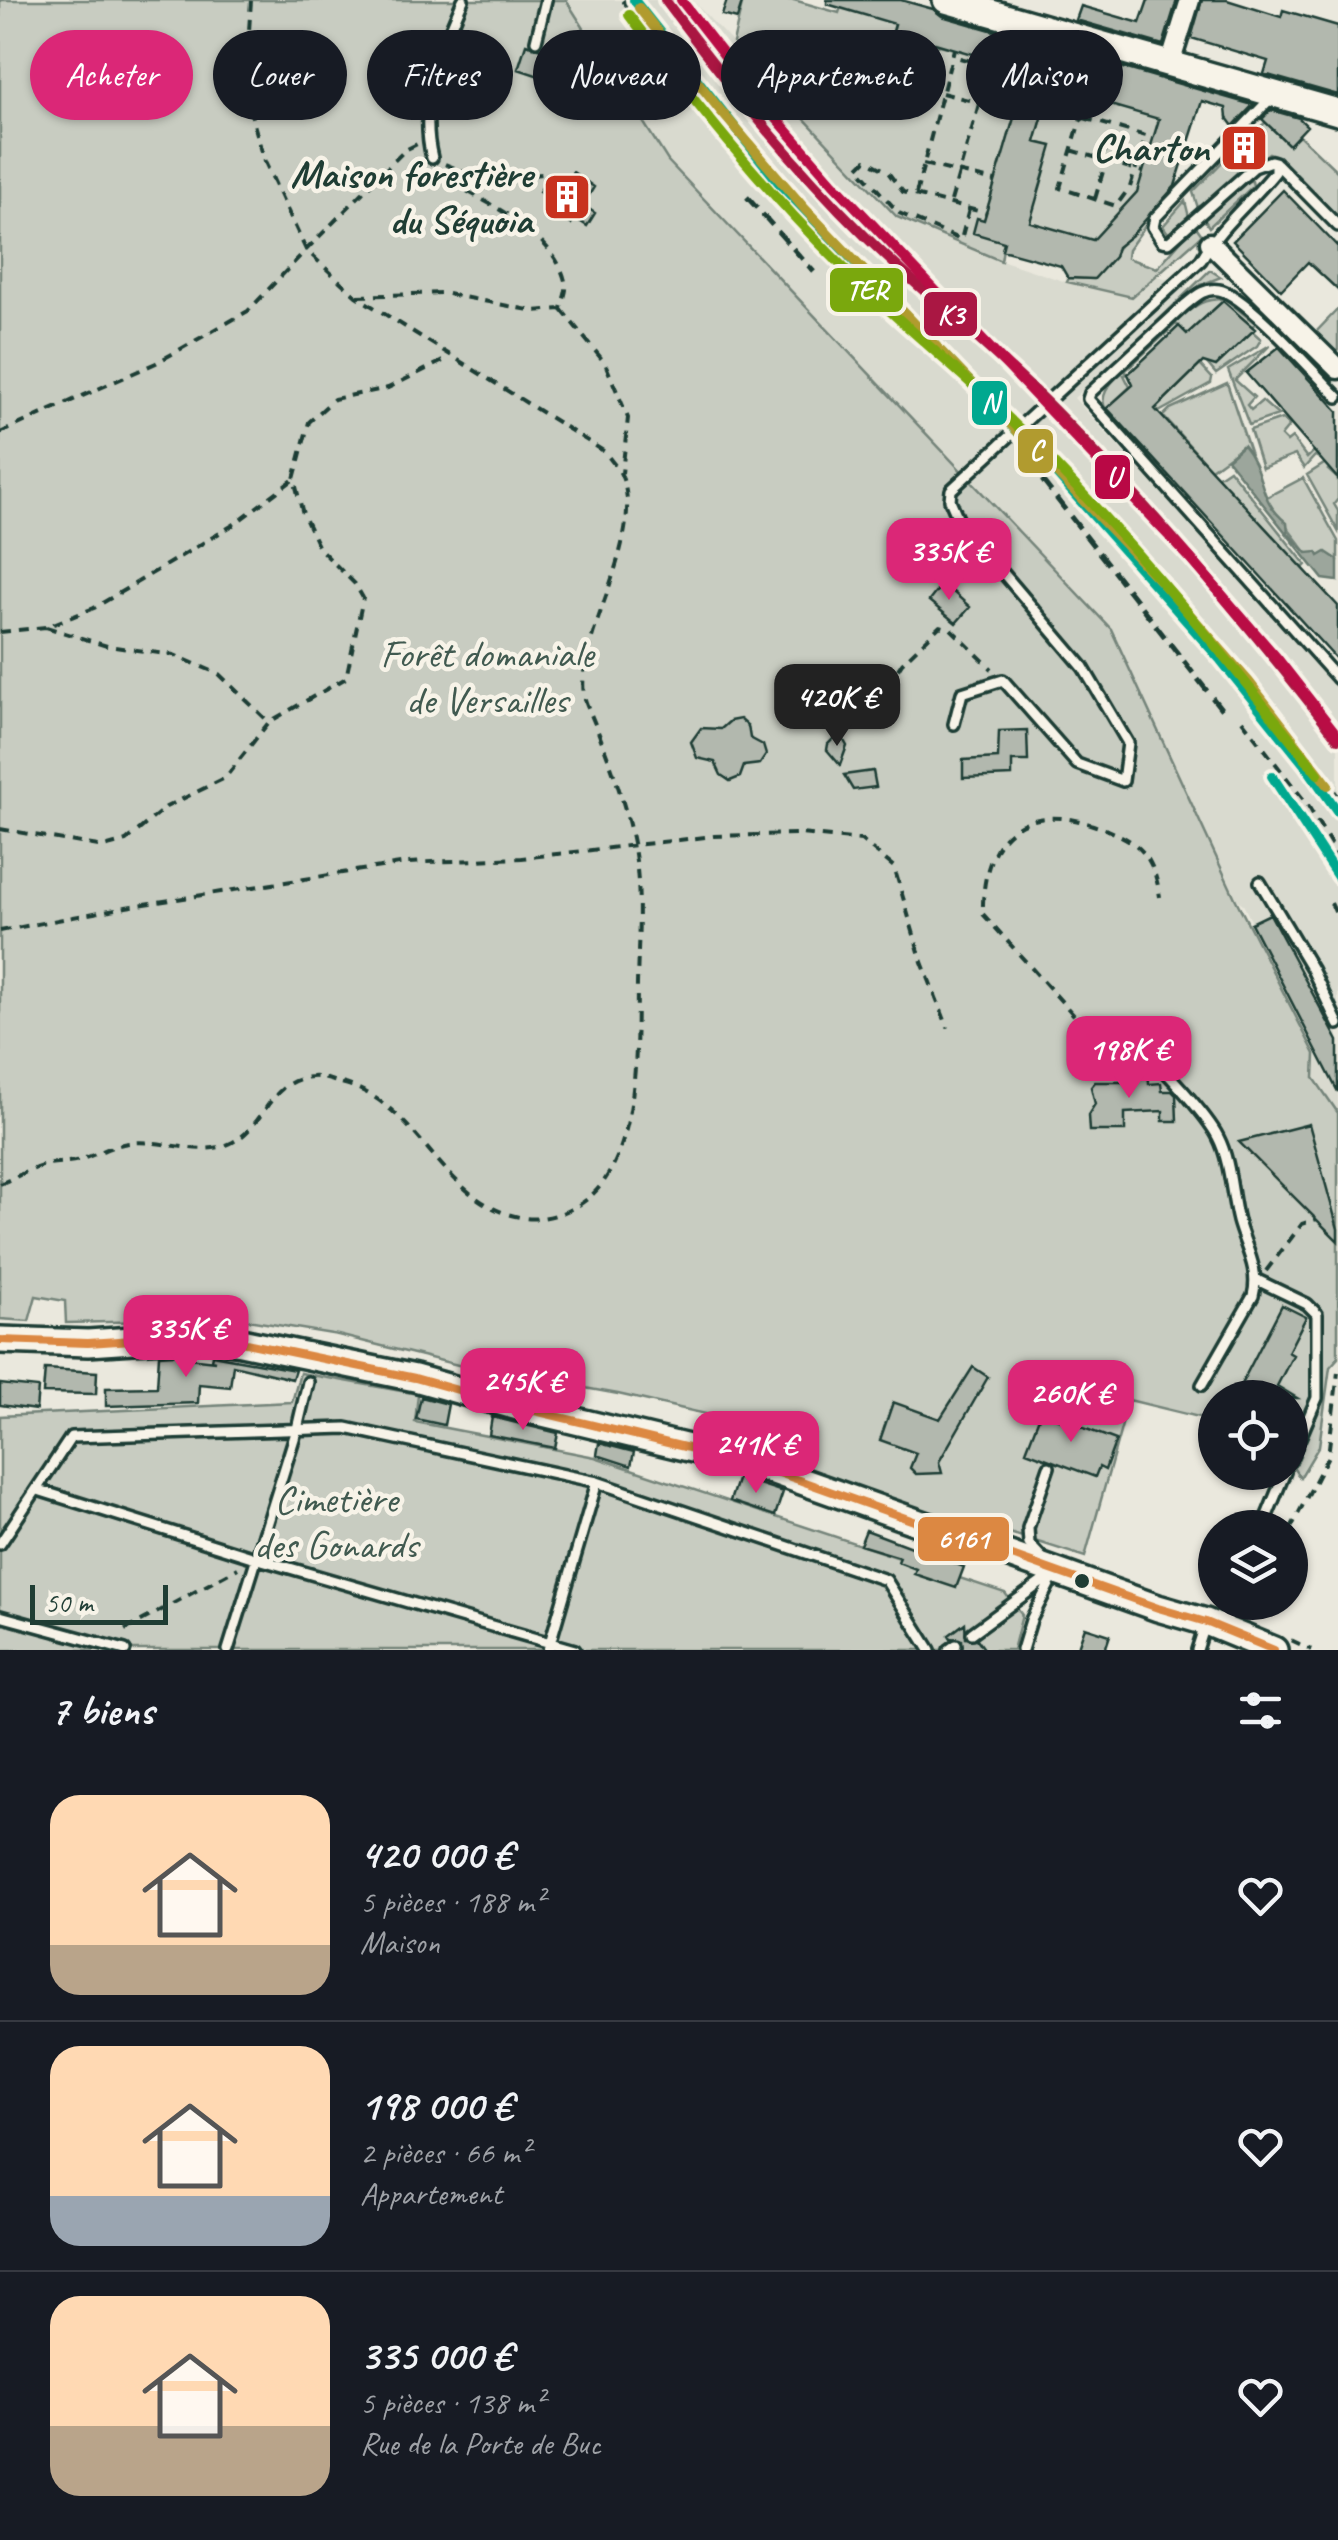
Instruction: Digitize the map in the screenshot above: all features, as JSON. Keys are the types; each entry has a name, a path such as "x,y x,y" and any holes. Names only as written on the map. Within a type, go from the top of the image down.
{"main road":[{"path":"963,2 1338,112"},
{"path":"0,1340 88,1343 192,1336 236,1341 415,1378 518,1407 750,1462 1274,1650"}],"street":[{"path":"1170,64 1190,0"},
{"path":"1210,243 1338,369"}],"lane":[{"path":"432,158 426,128 434,70 463,0"},
{"path":"538,30 546,0"},
{"path":"1276,93 1155,218 1152,227 1157,236 1169,242 1254,167 1266,161 1275,162 1338,226"},
{"path":"954,724 962,693 1003,680 1078,764 1124,781 1128,743 1083,668 958,520 950,500 951,490 1201,260 1210,243 1275,172 1275,162"},
{"path":"1338,397 1254,313 1231,294 1212,289 1200,292 1184,306 1088,399 1338,678"},
{"path":"1260,882 1312,969 1338,1024"},
{"path":"1108,1053 1124,1049 1143,1052 1179,1086 1219,1138 1237,1217 1257,1280 1254,1296 1204,1380"},
{"path":"1257,1280 1307,1304 1317,1314 1317,1398 1308,1419"},
{"path":"228,1650 308,1382"},
{"path":"0,1544 71,1437 346,1428 597,1482 886,1580 930,1650"},
{"path":"1050,1467 1028,1528 1028,1544 1056,1571"},
{"path":"549,1646 597,1482"},
{"path":"38,1490 549,1646 575,1650"},
{"path":"972,1633 1056,1571"},
{"path":"1022,1650 1030,1620 1056,1571"},
{"path":"0,1616 125,1650"},
{"path":"1197,1650 1217,1620"}],"path":[{"path":"251,0 244,93 266,162 306,250 356,296 605,452 622,476"},
{"path":"946,78 954,49"},
{"path":"952,56 966,60"},
{"path":"1084,118 1116,127 1146,136 1140,171 1116,206 1060,188 1080,121 1084,118"},
{"path":"916,195 935,120"},
{"path":"950,204 975,120"},
{"path":"1097,158 1110,147 1116,127"},
{"path":"1110,147 1115,164"},
{"path":"0,433 156,363 248,311 405,150"},
{"path":"1071,150 1140,171"},
{"path":"432,158 484,180 542,174"},
{"path":"432,158 446,180 521,222 550,252 566,286 561,308"},
{"path":"969,209 960,240 898,213 858,168 866,160 887,171 903,192 986,213"},
{"path":"1095,199 1106,161"},
{"path":"924,164 995,181"},
{"path":"356,296 443,293 534,311 561,308"},
{"path":"0,1184 48,1164 76,1161 125,1143 148,1141 207,1149 234,1142 255,1123 282,1085 313,1076 353,1086 391,1106 468,1193 494,1210 528,1219 556,1215 582,1205 604,1182 622,1144 635,1075 640,897 634,847 606,749 584,698 585,665 621,547 627,504 622,476 628,418 605,363 561,308"},
{"path":"0,829 104,847 126,841 166,807 225,778 269,722 346,678 363,598 355,584 319,548 303,514 294,479 309,422 334,399 388,388 451,356"},
{"path":"0,632 46,627 94,608 217,535 294,479"},
{"path":"1076,484 1261,696 1338,796"},
{"path":"802,709 888,685 902,663 940,626 951,629 1003,680"},
{"path":"46,627 107,646 174,655 218,674 269,722"},
{"path":"1302,696 1338,738"},
{"path":"1242,720 1307,804 1338,856"},
{"path":"1108,1053 983,914 982,884 988,861 1027,819 1076,819 1128,837 1156,870 1160,897"},
{"path":"0,931 406,863 522,858 714,836 800,834 861,840 894,867 922,962 948,1028"},
{"path":"1331,903 1338,918"},
{"path":"1273,1265 1302,1224 1317,1219"},
{"path":"1300,1510 1328,1456 1338,1372"},
{"path":"126,1630 256,1558"}],"shaded area":[{"path":"566,0 692,0 721,31 721,120 805,120 897,217 977,252 1066,282 1068,278 1094,279 1114,257 1190,289 1074,398 1338,687 1338,1113 1314,1078 1315,1053 1243,904 1235,898 975,485 668,161 642,120 701,120 701,30 585,30"},
{"path":"1243,445 1270,504 1287,523 1288,533 1307,553 1317,552 1319,556 1326,552 1338,560 1338,581 1323,579 1227,459"}],"green space":[{"name":"Forêt domaniale de Versailles","path":"0,0 566,0 585,30 533,30 533,120 642,120 668,161 1111,629 1235,898 1315,1054 1314,1078 1338,1113 1338,1358 1330,1367 1319,1446 1308,1465 1308,1380 1198,1380 1198,1417 1129,1400 1085,1557 994,1528 991,1533 718,1440 723,1418 618,1394 458,1365 338,1335 242,1319 237,1327 193,1320 66,1323 65,1301 36,1296 29,1321 0,1319"},
{"path":"743,0 794,0 839,13 843,0 895,24 896,30 736,30"},
{"path":"946,47 966,52 966,120 1013,120 984,220 1004,242 1001,261 897,217 806,120 946,120"},
{"path":"1123,108 1165,120 1146,187 1091,250 1009,225 1051,146 1035,142 1041,120 1123,120"},
{"path":"1266,122 1289,145 1299,135 1338,172 1338,217 1269,153 1198,208 1193,192 1236,148 1244,156 1252,148 1244,141"},
{"path":"1248,181 1253,186 1209,227 1202,216"},
{"path":"1165,198 1128,250 1127,258 1157,268 1195,225 1202,235 1132,297 1067,282 1069,278 1094,279 1115,250"},
{"path":"1185,201 1189,217 1173,233 1168,233 1163,226"},
{"path":"1210,270 1221,277 1200,285 1087,390"},
{"path":"1225,299 1255,323 1252,327 1223,302 1187,334 1176,324 1125,371 1130,387 1107,408 1107,413 1106,391 1135,357 1192,309 1207,301"},
{"path":"1338,309 1338,350 1335,353 1315,333"},
{"path":"1252,331 1261,339 1257,346 1216,374 1205,361 1216,365"},
{"path":"1270,345 1235,380 1254,397 1247,405 1251,410 1262,401 1278,415 1249,425 1228,370"},
{"path":"1200,365 1212,378 1211,383 1159,412 1156,408"},
{"path":"1227,383 1251,455 1243,446 1211,469 1163,416 1170,409"},
{"path":"1282,419 1290,425 1281,436 1287,442 1292,438 1307,458 1338,427 1321,459 1315,456 1304,468 1295,455 1262,468 1250,430"},
{"path":"1338,455 1328,470 1338,479 1338,499 1334,504 1338,531 1307,475"},
{"path":"1229,469 1306,565 1303,568 1217,477"},
{"path":"1303,478 1338,541 1338,560 1307,553 1266,504 1265,498"},
{"name":"Cimetière des Gonards","path":"300,1373 418,1394 415,1422 595,1457 1005,1593 1022,1615 1013,1650 0,1650 0,1416 292,1402"}],"building":[{"path":"727,0 743,0 737,19 722,15"},
{"path":"827,0 901,0 991,30 966,30 966,52 946,46 946,30 893,30 895,24 827,4"},
{"path":"1148,0 1177,0 1163,45 1123,34 1123,30 1076,20 1081,6 1140,23"},
{"path":"1202,0 1227,0 1281,17 1283,10 1338,26 1338,95 1264,74 1268,61 1191,38"},
{"path":"526,44 533,46 533,74 518,69"},
{"path":"1123,68 1253,105 1233,126 1226,108 1202,101 1175,186 1117,247 1114,257 1094,279 1068,278 1061,266 1002,250 1004,242 973,233 977,218 984,220 1013,120 1041,120 1035,142 1052,146 1030,222 1093,240 1137,192 1159,119 1123,109"},
{"path":"1271,110 1299,118 1307,126 1289,145 1262,119"},
{"name":"Maison forestière du Séquoia","path":"573,172 594,187 583,205 595,213 587,226 575,218 571,224 549,210 554,202 539,192 547,180 562,189"},
{"path":"1283,190 1338,247 1338,290 1308,262 1281,290 1233,241"},
{"path":"1223,301 1255,329 1216,366 1203,362 1155,409 1338,606 1338,661 1107,408 1133,385 1128,374 1179,326 1187,334"},
{"path":"1279,347 1338,411 1338,479 1246,373"},
{"path":"943,583 970,607 956,623 929,601"},
{"path":"740,719 748,726 750,738 763,745 766,755 760,764 744,766 740,777 730,781 721,775 715,762 697,758 691,742 701,728 721,729"},
{"path":"1027,730 1028,761 1012,761 1012,776 963,778 963,760 998,758 999,731"},
{"path":"834,738 843,739 847,746 840,765 827,750"},
{"path":"873,771 876,787 853,790 844,775"},
{"path":"1270,914 1338,1041 1338,1092 1251,923"},
{"path":"1148,1067 1149,1084 1161,1083 1162,1091 1176,1095 1177,1121 1163,1121 1163,1111 1125,1113 1125,1131 1089,1131 1088,1115 1095,1104 1091,1087 1095,1082 1123,1082 1122,1068"},
{"path":"1309,1124 1338,1229 1338,1241 1239,1142"},
{"path":"1282,1305 1306,1317 1288,1352 1293,1355 1280,1380 1243,1380"},
{"path":"188,1353 188,1358 215,1361 211,1360 212,1355 295,1370 292,1379 233,1365 230,1387 199,1384 198,1403 106,1406 106,1388 157,1387 159,1355"},
{"path":"973,1367 988,1377 939,1462 942,1473 916,1474 910,1468 916,1453 880,1440 893,1402 940,1419"},
{"path":"45,1369 97,1372 96,1394 43,1393"},
{"path":"0,1384 38,1388 36,1410 0,1405"},
{"path":"421,1397 448,1404 444,1425 416,1419"},
{"path":"1041,1412 1116,1440 1105,1470 1099,1467 1095,1477 1026,1451"},
{"path":"492,1417 558,1433 555,1448 489,1435"},
{"path":"599,1443 634,1452 631,1466 597,1455"},
{"path":"738,1477 783,1492 775,1516 730,1501"},
{"path":"866,1530 964,1567 956,1588 914,1574 916,1569 898,1562 900,1557 860,1545"},
{"path":"965,1623 966,1638 977,1639 985,1650 962,1650 962,1640 951,1638 949,1635"},
{"path":"1085,1627 1110,1635 1105,1650 1077,1650"}],"railway":[{"path":"623,0 752,166"},
{"path":"664,0 760,123 811,181"},
{"path":"747,197 814,272"},
{"path":"1042,480 1222,710"}],"transit line":[{"name":"N","path":"634,0 780,184 1039,454 1221,660 1338,812"},
{"name":"K3","path":"665,0 812,181 890,260 1037,393 1134,494 1338,739"},
{"name":"U","path":"681,0 748,86 833,183 1191,559 1338,736"},
{"name":"C","path":"639,8 805,209 1164,585 1249,682 1328,785"},
{"name":"TER","path":"629,15 730,143 811,234 1009,419 1145,562 1318,774"},
{"name":"N","path":"1272,776 1338,877"},
{"name":"6161","path":"0,1340 88,1343 193,1336 236,1341 415,1378 751,1463 1206,1622 1274,1650"}],"place":[{"name":"Charton","path":"1244,148"},
{"name":"Maison forestière du Séquoia","path":"567,197"}]}
